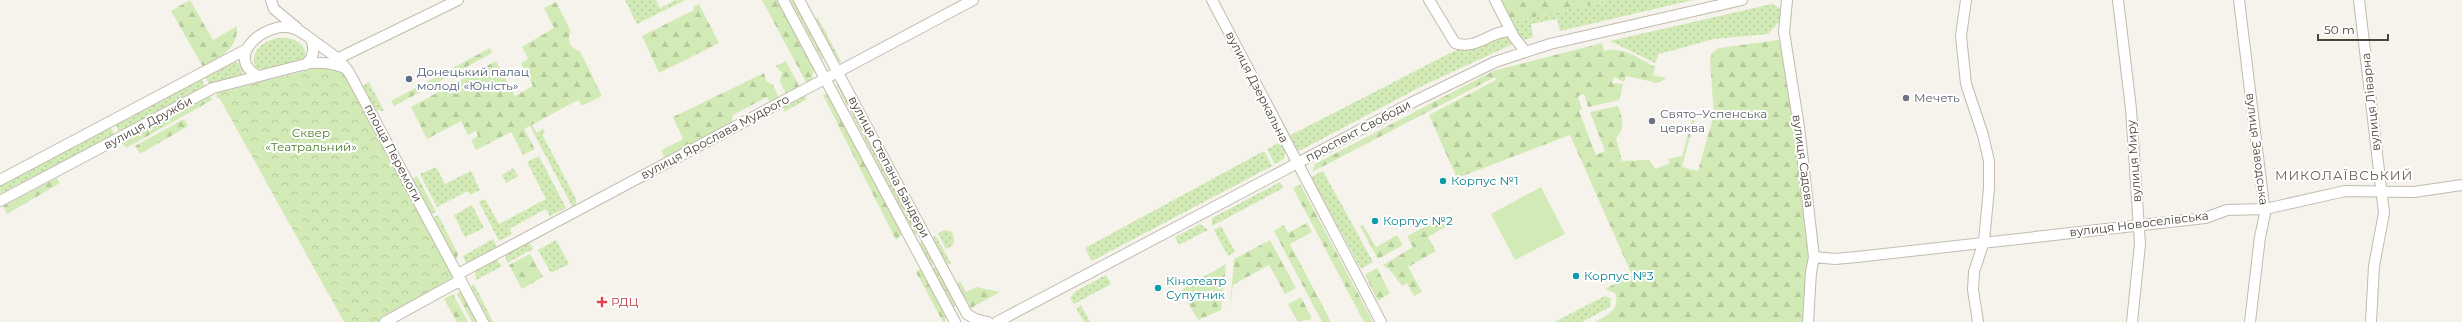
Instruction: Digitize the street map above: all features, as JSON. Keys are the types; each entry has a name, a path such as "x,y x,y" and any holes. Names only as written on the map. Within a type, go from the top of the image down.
{"street":[{"path":"339,58 458,0"},
{"name":"вулиця Степана Бандери","path":"784,0 955,322"},
{"name":"вулиця Степана Бандери","path":"799,0 928,240 968,318 988,322"},
{"name":"вулиця Ярослава Мудрого","path":"459,277 973,0"},
{"name":"вулиця Дзеркальна","path":"1212,0 1381,322"},
{"path":"1429,0 1455,43 1472,45 1501,31 1511,31"},
{"path":"1495,0 1511,31 1525,51"},
{"name":"проспект Свободи","path":"997,322 1432,92 1495,62 1525,51 1742,0"},
{"name":"вулиця Садова","path":"1787,0 1784,32 1799,128 1814,257 1811,272 1808,322"},
{"path":"1966,0 1961,36 1966,84 1983,135 1989,161 1989,188 1983,243 1974,272 1973,290 1978,322"},
{"name":"вулиця Миру","path":"2118,0 2131,109 2139,225 2139,273 2132,322"},
{"name":"вулиця Заводська","path":"2239,0 2265,209 2250,322"},
{"name":"вулиця Ліварна","path":"2359,0 2384,213 2374,266 2371,322"},
{"path":"272,4 300,31 311,39 313,45 312,57 304,65"},
{"path":"258,76 247,67 245,58 246,49 271,24 272,4"},
{"path":"264,32 276,27 285,26 300,31"},
{"name":"площа Перемоги","path":"311,39 339,58 347,69 484,322"},
{"name":"вулиця Дружби","path":"0,180 246,49"},
{"name":"вулиця Дружби","path":"2,199 213,88 321,62 337,64 347,69"},
{"name":"вулиця Новоселівська","path":"1814,257 1835,259 1857,257 2205,218 2227,210 2265,209 2326,194 2381,190 2414,192 2462,186"},
{"path":"912,241 922,230"},
{"path":"912,241 919,239 928,240"},
{"path":"385,322 459,277"}],"green space":[{"path":"190,0 213,40 237,26 235,41 227,51 203,67 171,11"},
{"path":"625,0 656,0 660,8 676,0 685,0 637,24"},
{"path":"762,0 778,0 814,68 811,81 807,84"},
{"path":"790,0 795,0 825,59 822,59"},
{"path":"1500,0 1611,0 1512,22"},
{"path":"1611,0 1693,0 1560,31 1557,19 1531,24 1533,37 1525,40 1520,37 1512,22"},
{"path":"556,2 571,31 569,38 570,44 580,51 602,96 582,106 578,100 524,129 535,149 523,155 511,132 476,150 471,140 478,136 476,131 468,135 461,121 427,139 411,107 496,61 515,96 533,86 521,63 528,59 522,47 554,28 544,8"},
{"path":"699,4 719,43 659,73 642,36 694,10 693,7"},
{"path":"1772,4 1781,9 1781,20 1768,34 1714,39 1659,54 1655,63 1610,41"},
{"path":"818,18 842,63 838,62 816,19"},
{"path":"1501,35 1509,37 1513,44 1424,85 1301,150 1296,150 1287,137 1458,49 1469,49"},
{"path":"279,38 287,38 300,44 305,50 305,59 263,70 256,68 254,57 259,48 268,41"},
{"path":"1778,40 1784,44 1810,255 1805,322 1595,322 1612,311 1616,303 1615,293 1605,289 1632,275 1570,135 1457,178 1429,115 1496,80 1495,77 1312,172 1315,164 1493,71 1602,43 1604,51 1624,51 1655,67 1653,75 1667,78 1658,83 1626,76 1624,82 1614,77 1612,83 1623,84 1619,100 1588,107 1584,94 1578,96 1582,109 1579,111 1596,155 1605,151 1590,112 1618,106 1622,118 1622,127 1616,138 1622,161 1649,160 1655,169 1670,163 1668,159 1682,156 1693,117 1695,118 1682,167 1698,171 1714,114 1710,61 1712,53 1719,48"},
{"path":"490,48 492,53 394,106 391,101"},
{"path":"234,61 242,65 243,71 241,77 209,84 205,76"},
{"path":"786,61 800,88 786,94 780,81 782,73 776,66"},
{"name":"Сквер «Театральний»","path":"321,67 344,73 453,275 449,283 379,322 344,322 220,99 216,97 217,93"},
{"path":"764,73 766,81 773,85 779,98 770,103 767,97 733,115 732,123 664,159 662,150 683,139 673,117"},
{"path":"201,78 205,86 119,132 115,124"},
{"path":"369,82 384,111 376,110 362,86"},
{"path":"839,83 918,232 917,234 914,234 837,86"},
{"path":"827,93 903,234 896,240 823,95"},
{"path":"805,94 807,99 784,112 784,105"},
{"path":"210,96 212,100 126,148 122,143"},
{"path":"184,119 188,126 140,154 135,146"},
{"path":"532,125 537,133 543,128 545,133 542,134 576,199 576,206 573,208 530,126"},
{"path":"110,126 115,135 0,194 0,185"},
{"path":"1281,142 1286,150 1284,159 1275,164 1267,149"},
{"path":"1264,151 1272,166 1092,261 1085,248"},
{"path":"539,156 566,208 550,216 546,209 509,229 512,234 499,241 479,202 485,199 499,224 546,199 527,162"},
{"path":"436,167 445,184 471,171 480,190 470,195 468,191 437,207 420,174"},
{"path":"513,168 518,176 506,183 502,175"},
{"path":"1323,171 1373,262 1361,269 1311,177"},
{"path":"417,176 436,212 431,214 412,179"},
{"path":"57,178 60,183 7,214 3,206"},
{"path":"1280,182 1283,188 1212,226 1212,218"},
{"path":"1300,184 1373,322 1364,322 1293,188"},
{"path":"1541,187 1565,234 1515,260 1491,214"},
{"path":"472,205 484,228 465,237 454,215"},
{"path":"438,215 458,254 456,260 433,218"},
{"path":"1444,217 1452,223 1428,237 1436,251 1408,267 1422,292 1414,296 1407,283 1402,286 1390,270 1383,265 1413,247 1407,236"},
{"path":"1307,223 1312,232 1290,244 1331,322 1322,322 1274,231 1284,225 1288,233"},
{"path":"1200,224 1208,230 1179,245 1175,237"},
{"path":"1363,225 1376,247 1397,235 1403,245 1378,259 1360,226"},
{"path":"1221,226 1235,252 1228,256 1214,230"},
{"path":"945,230 952,232 954,238 953,245 946,249 938,233"},
{"path":"935,235 951,263 947,265 933,239"},
{"path":"493,239 497,247 466,263 463,256"},
{"path":"556,240 569,264 551,273 538,250"},
{"path":"1270,240 1296,288 1285,294 1269,265 1233,285 1230,307 1234,259"},
{"path":"529,241 533,249 507,263 505,254"},
{"path":"921,242 924,242 935,264 931,266 919,245"},
{"path":"530,254 543,277 522,289 509,265"},
{"path":"496,259 502,266 476,280 475,271"},
{"path":"1226,264 1221,310 1198,320 1181,290"},
{"path":"936,266 957,304 953,307 932,268"},
{"path":"1377,268 1390,293 1378,301 1365,275"},
{"path":"922,270 946,314 945,322 943,322 916,272"},
{"path":"1106,275 1111,284 1074,304 1070,298 1076,291"},
{"path":"960,281 966,292 977,287 1000,292 971,308 957,283"},
{"path":"474,284 493,322 490,322 471,286"},
{"path":"461,291 477,322 472,322 457,294"},
{"path":"453,294 468,322 457,322 444,299"},
{"path":"1605,296 1611,299 1610,307 1582,322 1554,322"},
{"path":"1301,297 1312,319 1298,322 1288,304"},
{"path":"1081,305 1090,322 1084,322 1076,308"}],"place":[{"name":"Донецький палац молоді «Юність»","path":"409,79"},
{"name":"Мечеть","path":"1906,98"},
{"name":"Свято–Успенська церква","path":"1652,121"},
{"name":"Корпус №1","path":"1443,181"},
{"name":"Корпус №2","path":"1375,221"},
{"name":"Корпус №3","path":"1576,276"},
{"name":"Кінотеатр Супутник","path":"1158,288"},
{"name":"РДЦ","path":"602,302"}],"district":[{"name":"МИКОЛАЇВСЬКИЙ","path":"2344,175"}]}
